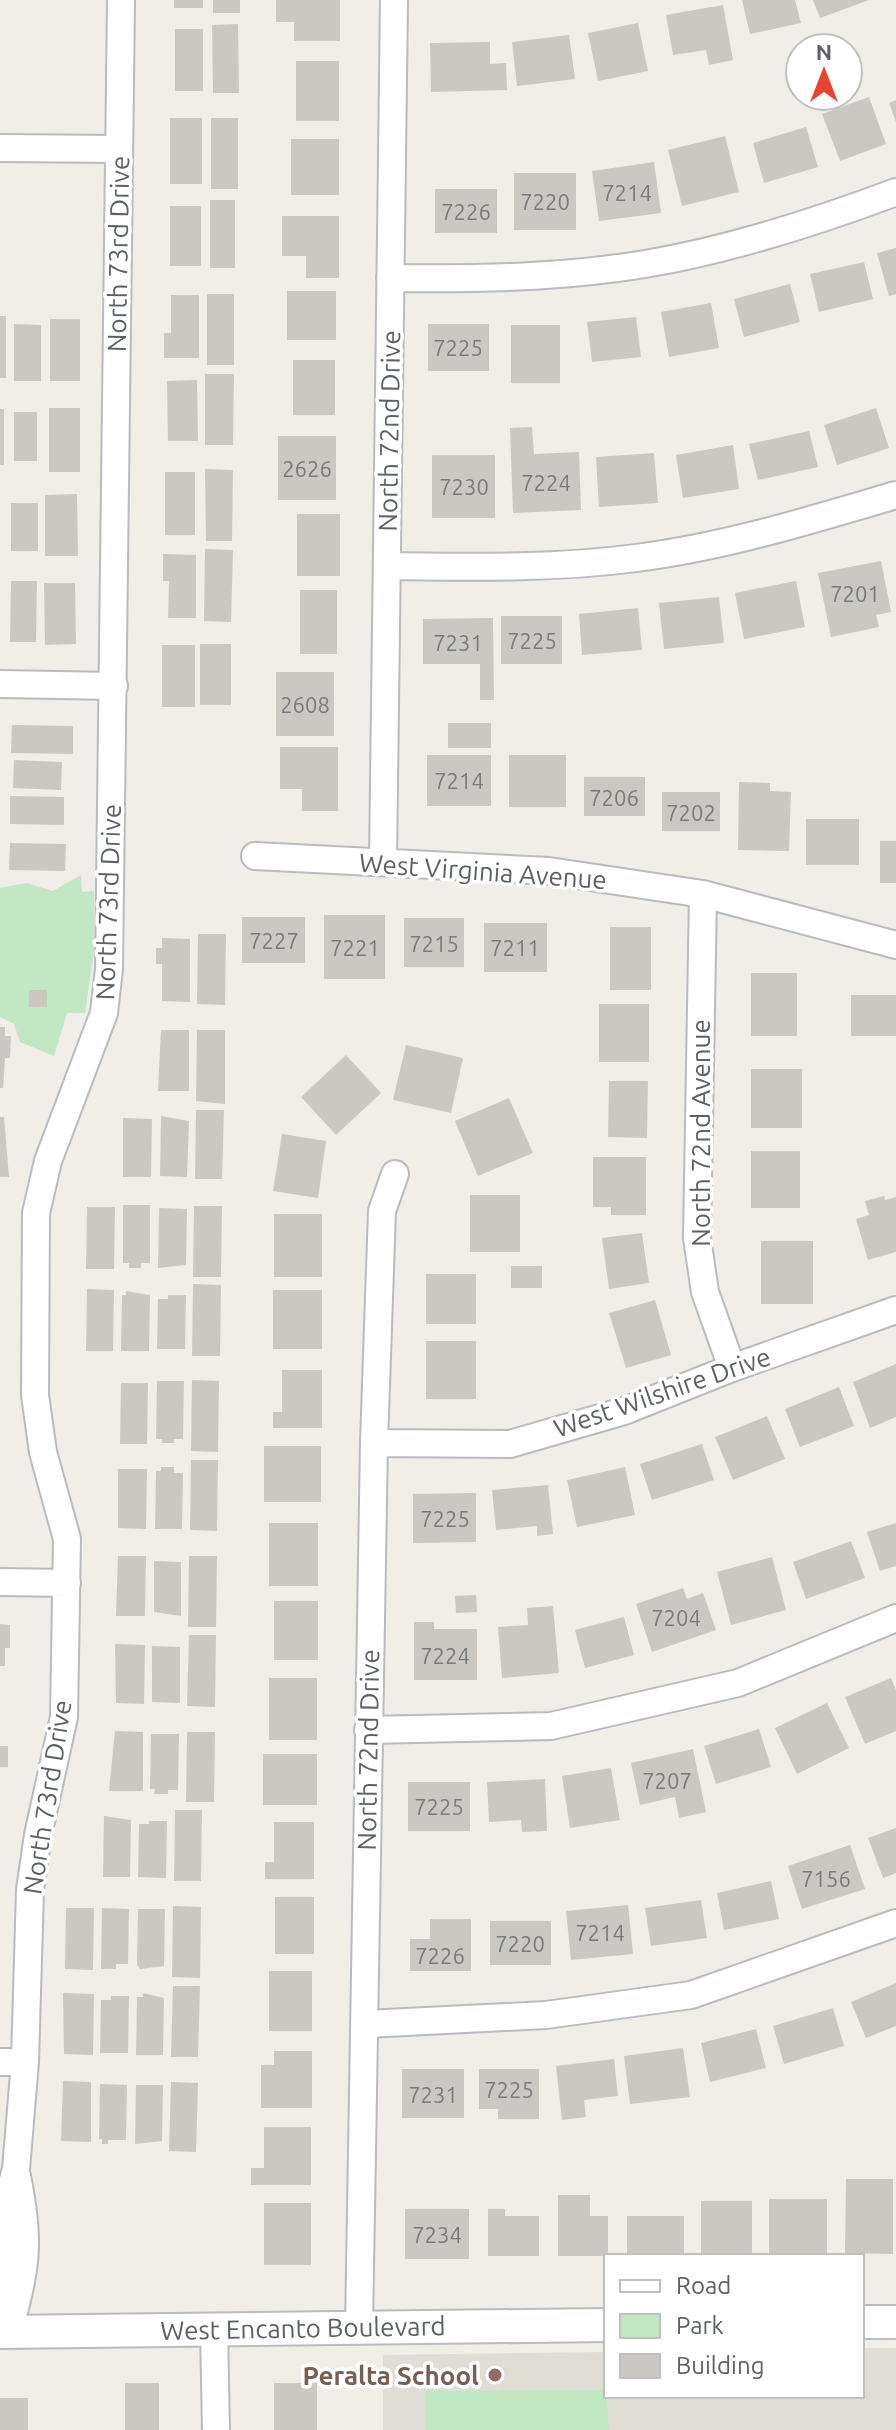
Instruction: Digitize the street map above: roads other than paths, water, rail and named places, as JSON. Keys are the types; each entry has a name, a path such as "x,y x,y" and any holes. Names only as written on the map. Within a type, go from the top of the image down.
{"street":[{"name":"North 73rd Drive","path":"4,2332 0,2274 3,2217 16,2169 13,2062 38,1835 64,1717 67,1539 43,1452 35,1395 36,1213 48,1161 104,1013 109,969 121,0"},
{"name":"North 72nd Drive","path":"383,862 394,0"},
{"path":"0,148 119,149"},
{"path":"390,278 563,275 647,264 756,237 896,192"},
{"path":"387,566 519,568 637,558 767,532 896,495"},
{"path":"0,684 114,686"},
{"name":"West Virginia Avenue","path":"255,856 549,871 703,894 896,945"},
{"name":"North 72nd Avenue","path":"703,894 697,1238 705,1292 732,1368"},
{"name":"North 72nd Drive","path":"359,2328 374,1443 382,1211 395,1174"},
{"name":"West Wilshire Drive","path":"374,1443 510,1444 624,1411 732,1368 896,1310"},
{"path":"0,1582 67,1583"},
{"path":"368,1730 551,1726 738,1683 896,1618"},
{"path":"366,2024 546,2015 691,1995 896,1923"},
{"path":"864,2322 896,2322"},
{"name":"West Encanto Boulevard","path":"4,2332 604,2325"},
{"path":"214,2329 216,2430"}],"place":[{"name":"Peralta School","path":"495,2375"}]}
